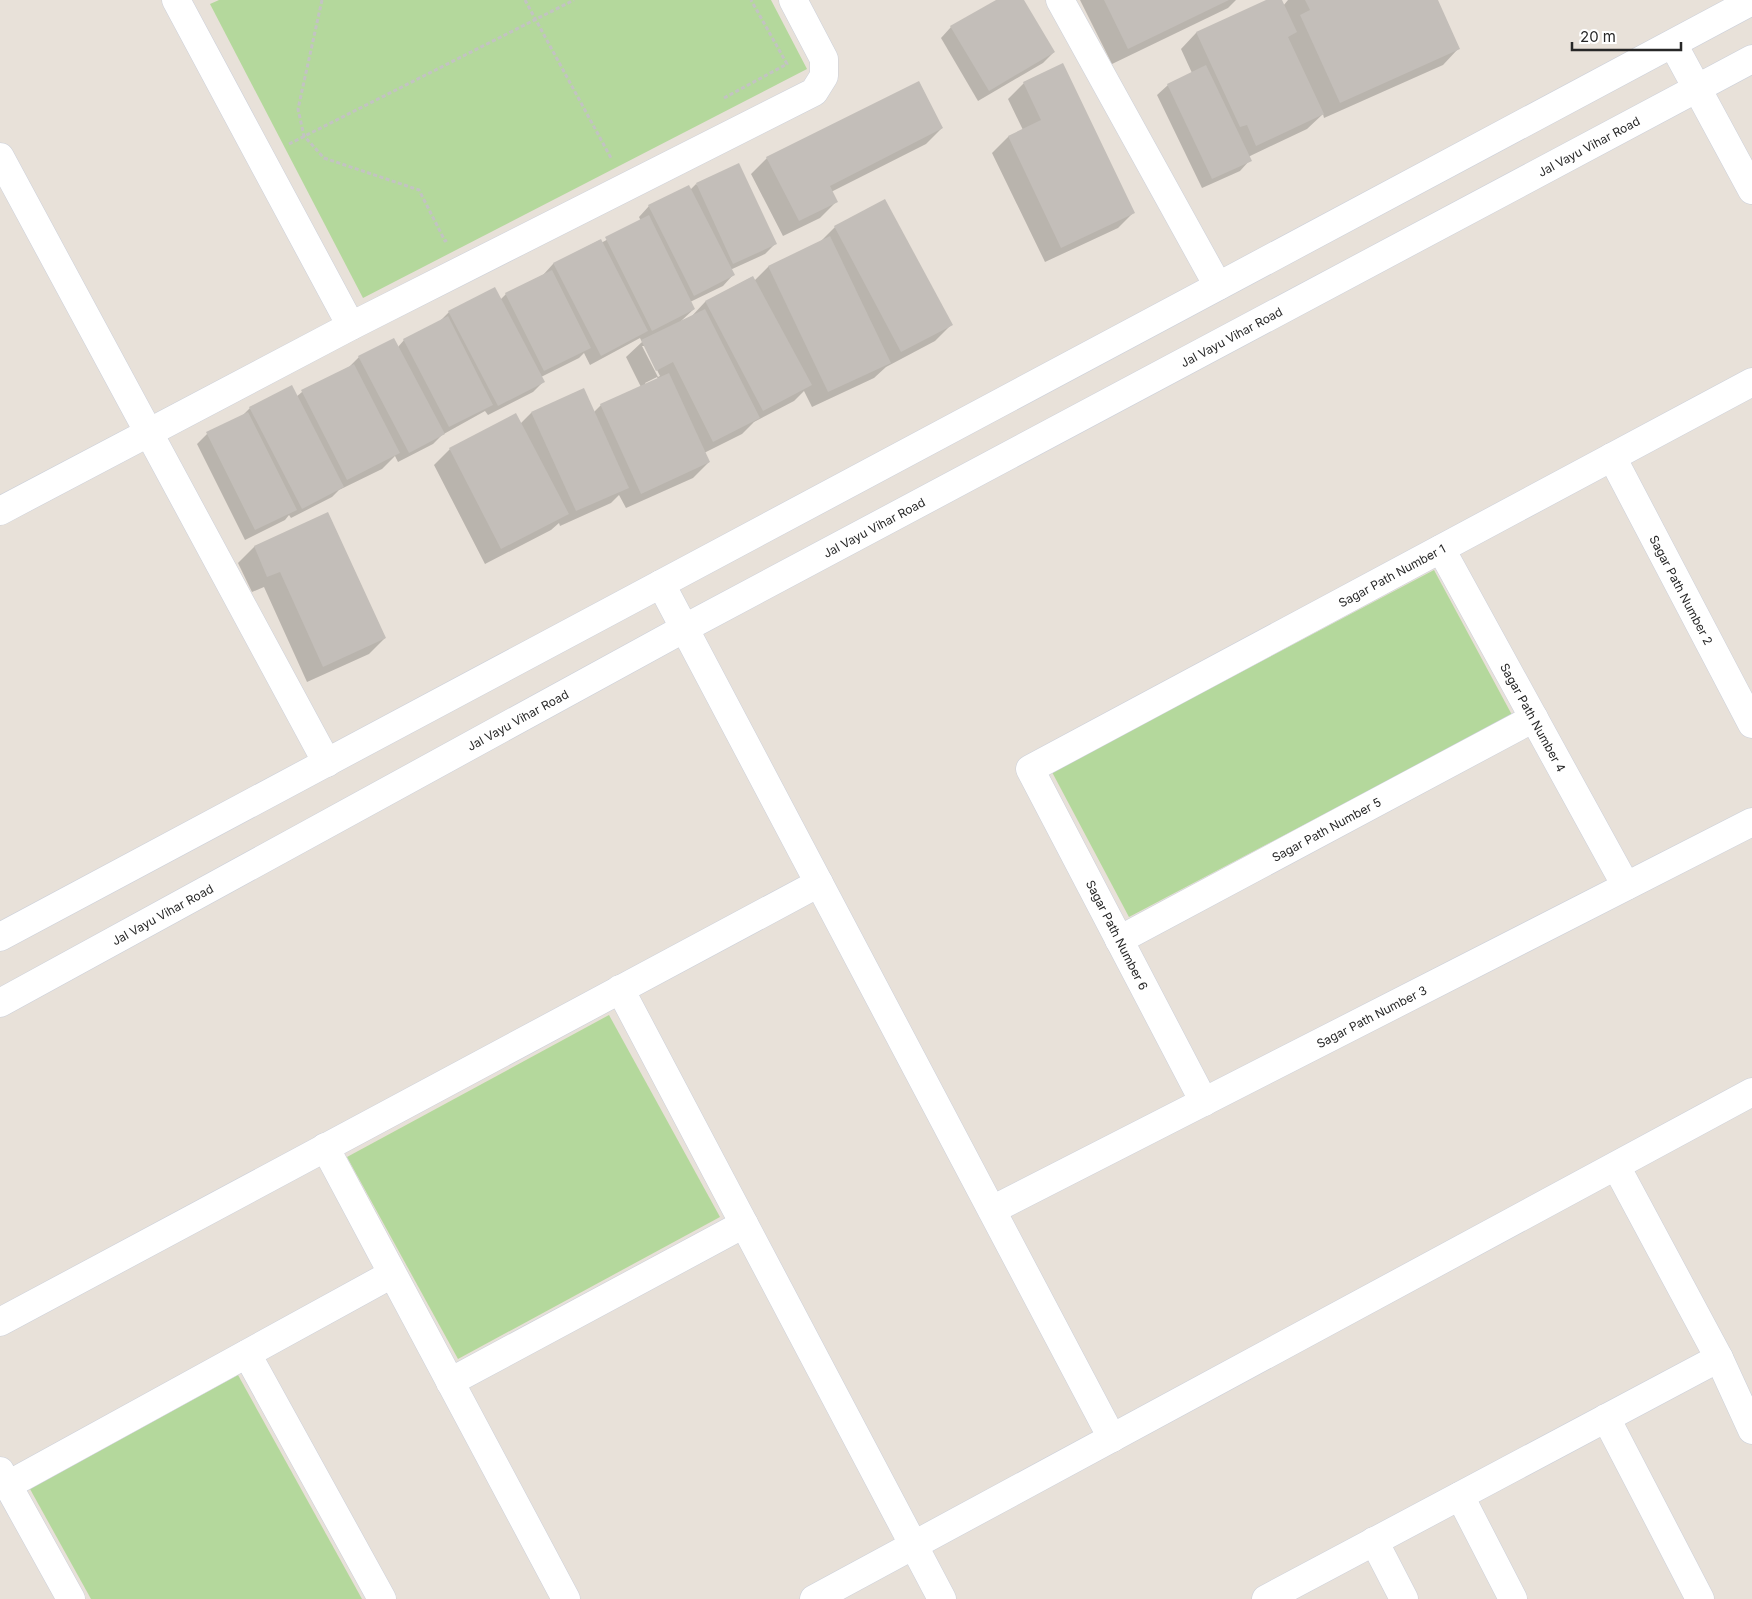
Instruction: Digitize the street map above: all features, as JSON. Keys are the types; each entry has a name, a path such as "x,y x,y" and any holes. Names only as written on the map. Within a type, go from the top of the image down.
{"street":[{"path":"176,0 351,326"},
{"path":"0,511 351,326 814,92 824,76 824,58 793,0"},
{"path":"1060,0 1218,286"},
{"path":"0,937 1752,2"},
{"path":"1673,44 1752,190"},
{"name":"Jal Vayu Vihar Road","path":"0,1003 684,628 1752,58"},
{"path":"0,157 327,763"},
{"name":"Sagar Path Number 1","path":"1030,769 1752,382"},
{"name":"Sagar Path Number 2","path":"1612,457 1752,724"},
{"name":"Sagar Path Number 4","path":"1440,549 1626,886"},
{"path":"661,584 1112,1438"},
{"name":"Sagar Path Number 5","path":"1120,940 1534,718"},
{"name":"Sagar Path Number 6","path":"1030,769 1204,1102"},
{"name":"Sagar Path Number 3","path":"992,1210 1752,822"},
{"path":"0,1322 819,883"},
{"path":"620,989 942,1599"},
{"path":"814,1599 1752,1092"},
{"path":"326,1148 566,1599"},
{"path":"1616,1166 1719,1358 1752,1430"},
{"path":"450,1382 744,1224"},
{"path":"71,1599 4,1478 247,1354 392,1274"},
{"path":"247,1354 382,1599"},
{"path":"1269,1598 1719,1358"},
{"path":"1606,1418 1700,1599"},
{"path":"1460,1496 1513,1599"},
{"path":"1374,1541 1404,1599"}],"path":[{"path":"322,0 298,109 304,136 324,158 419,190 445,241 454,236"},
{"path":"525,0 611,159"},
{"path":"284,146 574,0"},
{"path":"716,102 786,64 751,0"},
{"path":"602,163 620,154"}],"green space":[{"path":"219,0 771,0 807,69 363,298 210,4"},
{"path":"1434,570 1512,715 1129,917 1052,772"},
{"path":"609,1015 720,1217 458,1359 347,1157"},
{"path":"238,1375 362,1599 91,1599 30,1489"}],"building":[{"path":"996,0 1024,0 1055,52 989,91 950,26"},
{"path":"1104,0 1229,0 1128,49"},
{"path":"1266,0 1282,0 1297,32 1288,37 1324,114 1256,146 1247,125 1240,127 1196,32"},
{"path":"1305,0 1438,0 1460,49 1340,103 1300,15 1310,10"},
{"path":"1063,63 1135,213 1061,248 1008,136 1041,120 1023,82"},
{"path":"1206,65 1252,161 1212,179 1167,84"},
{"path":"919,81 943,128 830,186 838,202 799,221 766,157"},
{"path":"739,163 777,244 733,264 696,183"},
{"path":"689,185 735,275 694,296 648,205"},
{"path":"885,199 953,325 901,352 834,226"},
{"path":"649,215 695,309 652,331 605,237"},
{"path":"830,236 891,363 828,392 768,266"},
{"path":"601,239 648,331 601,356 553,263"},
{"path":"552,270 591,348 544,371 505,293"},
{"path":"753,276 812,385 763,411 705,301"},
{"path":"495,287 545,382 498,406 448,311"},
{"path":"705,309 760,418 713,442 673,362 656,371 641,340"},
{"path":"448,316 493,405 449,427 403,339"},
{"path":"394,338 445,434 409,453 358,356"},
{"path":"354,364 400,453 347,480 301,390"},
{"path":"669,373 710,462 641,494 600,404"},
{"path":"292,385 344,487 302,509 249,407"},
{"path":"584,388 629,488 576,511 531,412"},
{"path":"248,412 297,510 255,530 206,432"},
{"path":"516,413 569,514 501,549 449,448"},
{"path":"328,512 386,638 323,667 280,572 267,577 254,546"}]}
